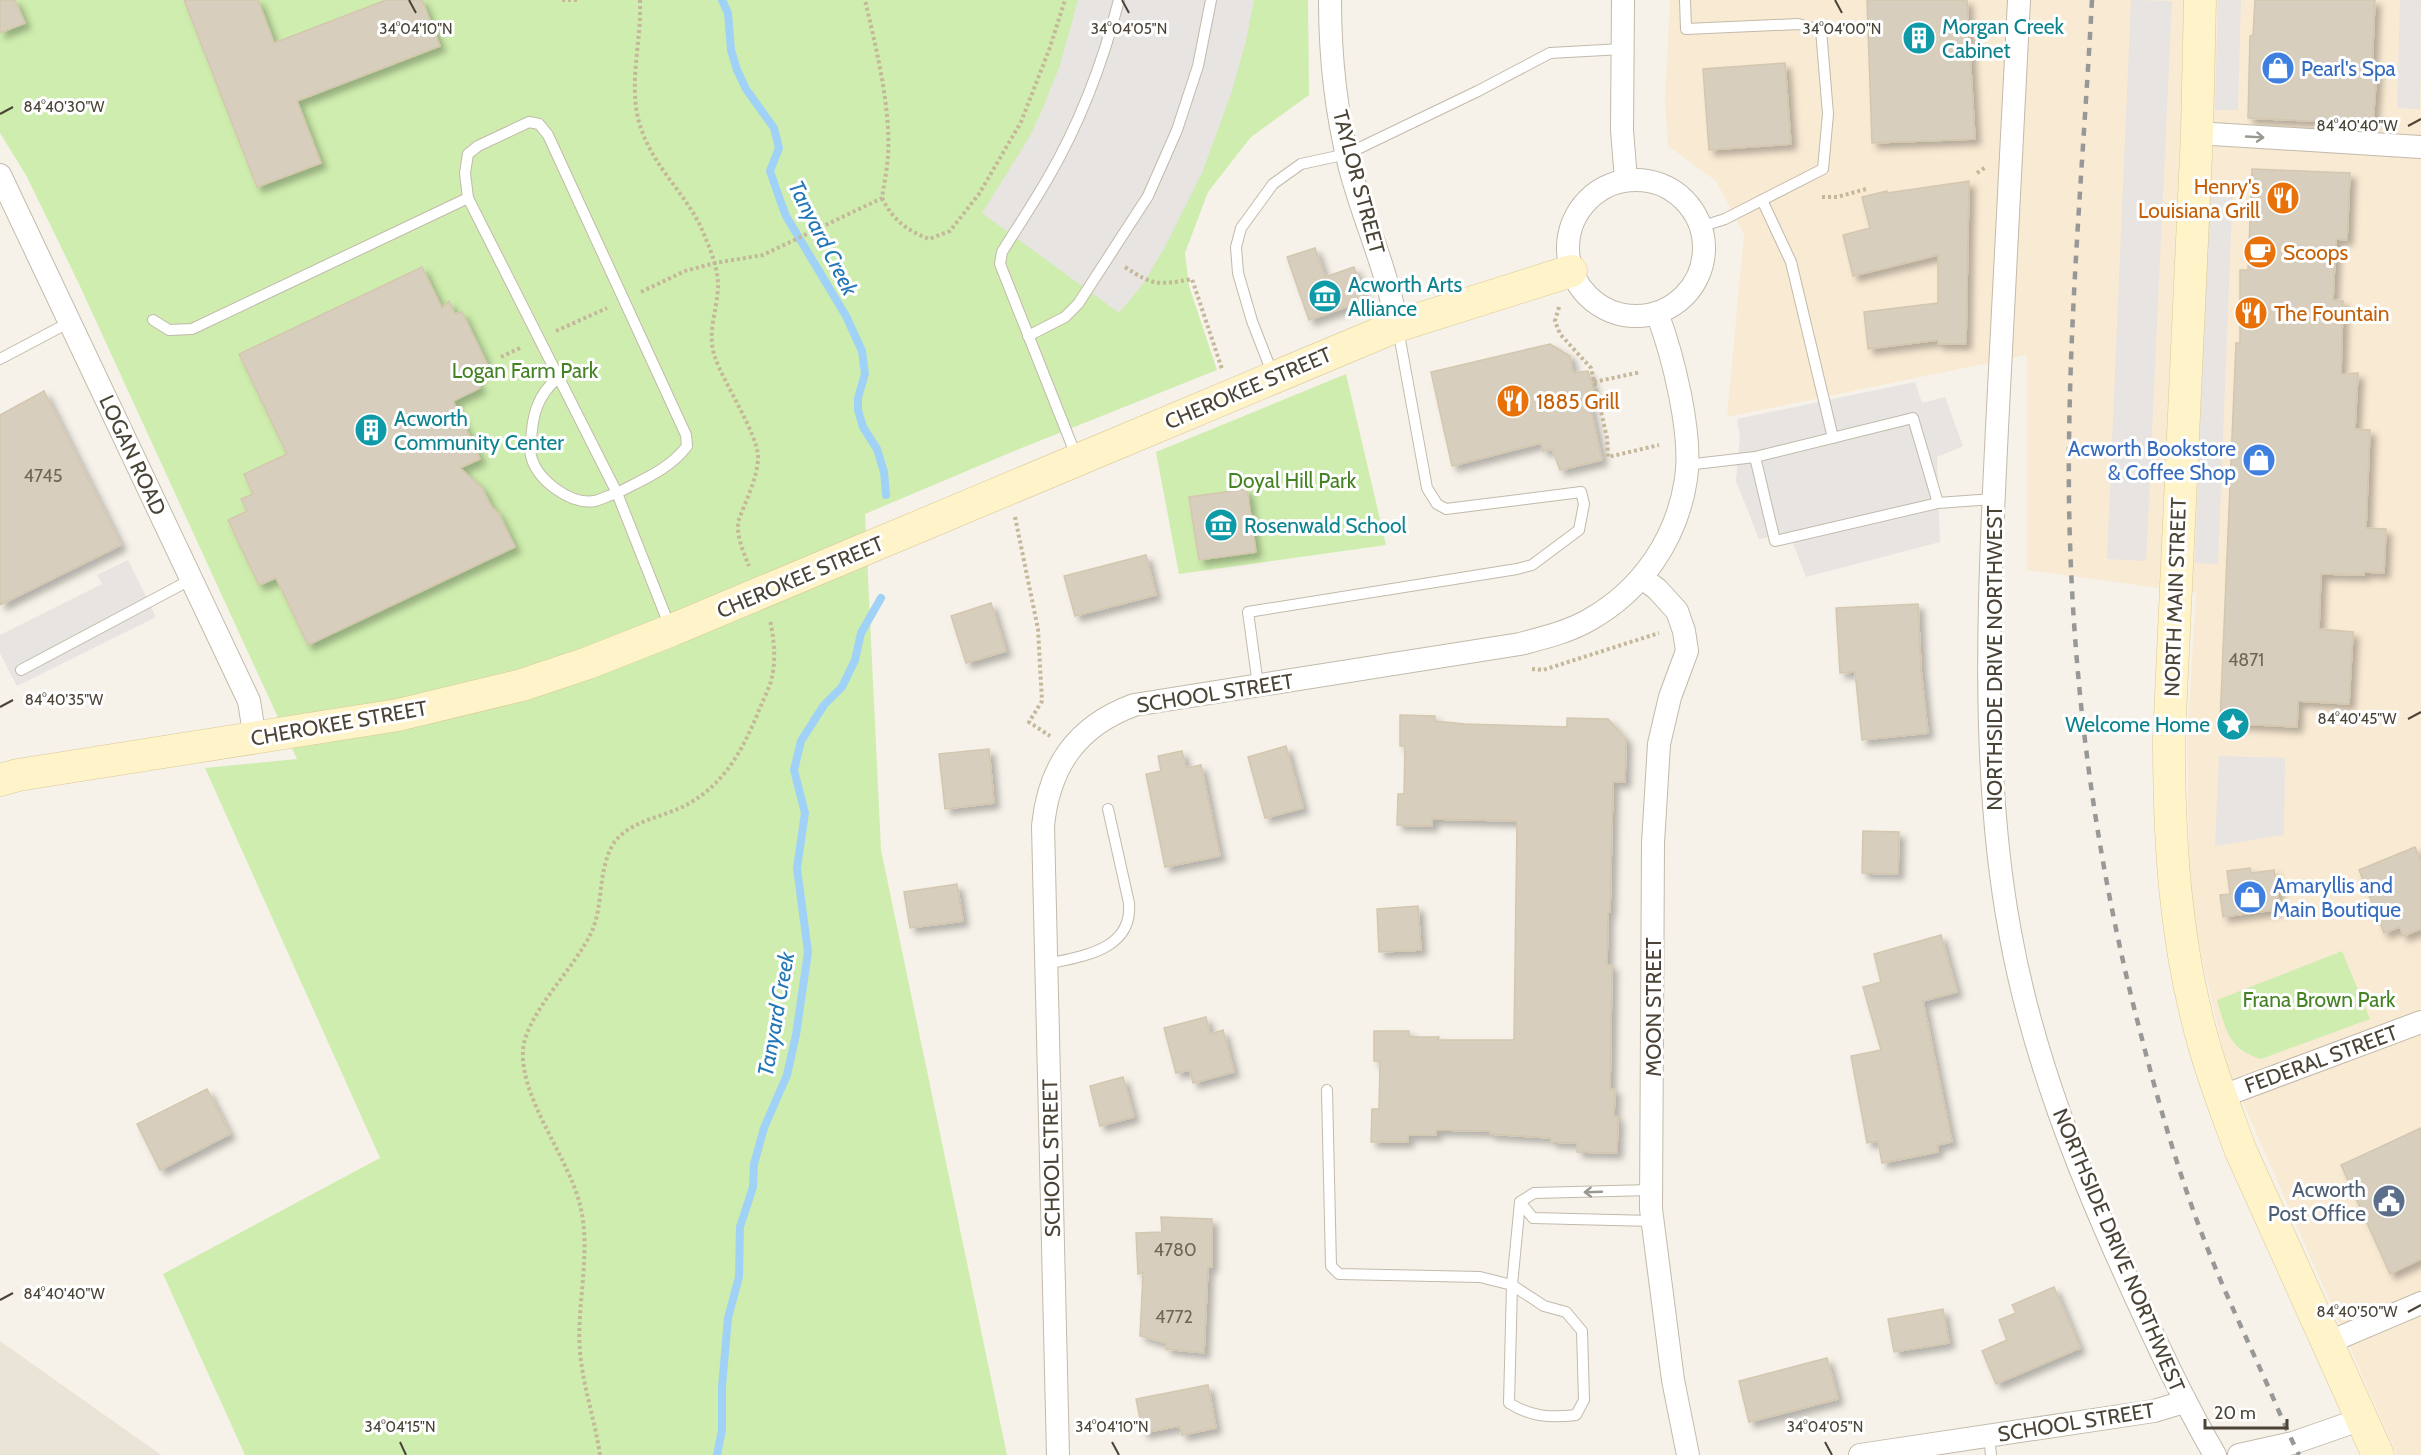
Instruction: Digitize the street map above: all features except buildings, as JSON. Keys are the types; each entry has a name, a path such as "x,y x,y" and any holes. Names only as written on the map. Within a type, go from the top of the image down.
{"street":[{"name":"TAYLOR STREET","path":"1330,0 1335,94 1347,154 1393,300 1397,326"},
{"path":"1623,0 1623,154 1626,180"},
{"name":"NORTHSIDE DRIVE NORTHWEST","path":"2019,0 1993,499 1990,697 1993,780 2003,894 2016,967 2043,1067 2071,1143 2114,1249 2184,1402 2215,1455"},
{"name":"NORTH MAIN STREET","path":"2200,0 2197,133 2169,739 2174,894 2184,961 2202,1039 2220,1097 2240,1149 2378,1455"},
{"path":"2197,133 2421,147"},
{"name":"LOGAN ROAD","path":"0,175 249,700 255,739"},
{"path":"1626,180 1648,180 1668,188 1685,201 1697,218 1700,227 1704,241 1702,264 1693,285 1677,303 1657,313 1637,316 1616,314 1597,304 1582,290 1571,271 1568,252 1569,231 1577,213 1590,197 1607,186 1626,180"},
{"name":"CHEROKEE STREET","path":"0,780 18,775 398,715 489,694 588,663 760,594 1397,326 1571,271"},
{"name":"SCHOOL STREET","path":"1058,1455 1043,826 1045,805 1058,768 1070,749 1100,721 1134,705 1520,644 1556,634 1587,621 1615,604 1642,578 1666,542 1680,511 1687,476 1686,444 1675,368 1657,313"},
{"name":"MOON STREET","path":"1642,578 1657,589 1677,611 1684,631 1687,651 1670,697 1659,744 1653,843 1651,1190 1652,1221 1673,1380 1688,1455"},
{"name":"FEDERAL STREET","path":"2220,1097 2421,1022"},
{"path":"2327,1343 2421,1303"},
{"name":"SCHOOL STREET","path":"1860,1455 1990,1445 2154,1412 2184,1402"},
{"path":"2239,1455 2293,1443 2362,1419"}],"lane":[{"path":"1078,460 1000,264 1002,252 1048,178 1080,113 1109,36 1119,0"},
{"path":"1028,336 1065,317 1078,304 1148,196 1177,130 1198,66 1211,0"},
{"path":"1684,0 1686,29 1798,24 1821,30 1828,114 1823,169 1725,219 1700,227"},
{"path":"1274,378 1252,321 1238,273 1236,248 1241,228 1274,184 1301,164 1347,154 1479,91 1550,53 1623,49"},
{"path":"558,378 546,388 536,404 531,433 531,456 543,476 558,492 576,499 594,501 617,493 666,467 687,446 686,435 548,135 539,124 529,122 478,146 468,154 465,172 468,198 617,493 672,630"},
{"path":"153,320 169,330 192,329 468,198"},
{"path":"1762,200 1791,262 1833,438"},
{"path":"0,358 70,322"},
{"path":"1258,685 1248,612 1517,569 1533,565 1579,530 1584,504 1581,492 1446,509 1437,504 1426,488 1397,326"},
{"path":"1686,465 1755,457 1913,418 1938,503"},
{"path":"1755,457 1776,541 1938,503 1993,499"},
{"path":"21,670 192,579"},
{"path":"1047,964 1110,945 1126,928 1130,916 1108,809"},
{"path":"1327,1090 1332,1266 1338,1274 1480,1278 1512,1285 1544,1306 1566,1312 1582,1331 1584,1400 1576,1415 1554,1418 1525,1413 1509,1403 1512,1285 1520,1202"},
{"path":"1520,1202 1534,1193 1651,1190"},
{"path":"1520,1202 1533,1218 1652,1221"}],"path":[{"path":"562,0 580,0"},
{"path":"600,1455 580,1354 579,1320 584,1237 580,1207 571,1177 540,1114 526,1076 523,1049 531,1023 585,947 593,928 606,861 619,837 632,828 686,806 701,796 731,767 747,742 772,677 773,632 738,532 738,522 756,469 757,448 714,356 711,335 718,284 715,262 702,229 657,161 642,131 635,103 641,19 640,0"},
{"path":"865,0 874,36 887,115 888,155 882,198 897,222 910,231 929,239 950,231 979,194 1020,122 1049,50 1065,0"},
{"path":"1977,173 1985,168"},
{"path":"1822,197 1837,197 1866,189"},
{"path":"780,248 882,198"},
{"path":"1110,257 1145,281 1162,284 1192,279 1225,376"},
{"path":"1559,308 1555,321 1560,334 1591,368 1607,438 1608,457 1659,445"},
{"path":"1594,382 1641,372"},
{"path":"1013,511 1038,629 1042,701 1029,722 1044,732"},
{"path":"1532,669 1543,670 1659,633"}],"shaded area":[{"path":"1078,0 1254,0 1246,41 1232,91 1202,173 1165,247 1143,284 1119,313 982,213 1030,136 1042,110 1059,68"},
{"path":"1670,0 2421,0 2421,1455 2397,1455 2227,1066 2190,906 2187,743 2196,593 2027,570 2027,355 1727,417 1744,234 1716,181 1668,146 1665,101"},
{"path":"2131,0 2172,1 2146,561 2107,559"},
{"path":"2218,0 2241,0 2238,110 2215,110"},
{"path":"2400,0 2421,0 2420,109 2397,108"},
{"path":"2209,182 2233,183 2218,564 2195,563"},
{"path":"1915,382 1922,403 1945,397 1963,446 1937,457 1940,542 1806,577 1789,533 1759,539 1736,481 1740,437 1737,419"},
{"path":"128,560 156,617 17,686 0,653 0,635 102,584 97,575"},
{"path":"2219,756 2285,758 2284,835 2215,846"},
{"path":"0,1341 161,1455 0,1455"}],"green space":[{"name":"Logan Farm Park","path":"0,0 1308,0 1309,95 1251,137 1208,192 1185,253 1189,286 1217,370 1014,451 865,514 881,850 1007,1455 245,1455 163,1274 380,1158 205,768 297,759 79,284 27,177 0,133"},
{"name":"Doyal Hill Park","path":"1346,374 1386,545 1179,574 1156,452"},
{"name":"Frana Brown Park","path":"2342,951 2370,1019 2261,1059 2241,1050 2235,1044 2226,1029 2217,1000"}],"waterway":[{"name":"Tanyard Creek","path":"722,0 728,13 731,50 737,70 746,89 774,128 779,148 770,171 786,216 846,316 862,351 865,374 858,398 858,410 863,427 877,449 884,472 886,495"},
{"name":"Tanyard Creek","path":"717,1455 722,1430 722,1387 728,1318 739,1277 740,1227 753,1187 754,1164 764,1128 787,1075 796,1035 808,952 797,868 805,813 794,770 801,741 824,705 842,687 855,660 861,633 881,598"}],"railway":[{"path":"2092,0 2073,313 2069,439 2071,570 2075,637 2089,771 2099,837 2125,969 2170,1140 2213,1261 2299,1455"}],"place":[{"name":"Morgan Creek Cabinet","path":"1919,38"},
{"name":"Pearl's Spa","path":"2278,68"},
{"name":"Henry's Louisiana Grill","path":"2283,198"},
{"name":"Scoops","path":"2260,252"},
{"name":"Acworth Arts Alliance","path":"1325,296"},
{"name":"The Fountain","path":"2251,313"},
{"name":"1885 Grill","path":"1513,401"},
{"name":"Acworth Community Center","path":"371,430"},
{"name":"Acworth Bookstore & Coffee Shop","path":"2259,460"},
{"name":"Rosenwald School","path":"1221,525"},
{"name":"Welcome Home","path":"2233,724"},
{"name":"Amaryllis and Main Boutique","path":"2250,897"},
{"name":"Acworth Post Office","path":"2389,1201"}]}
